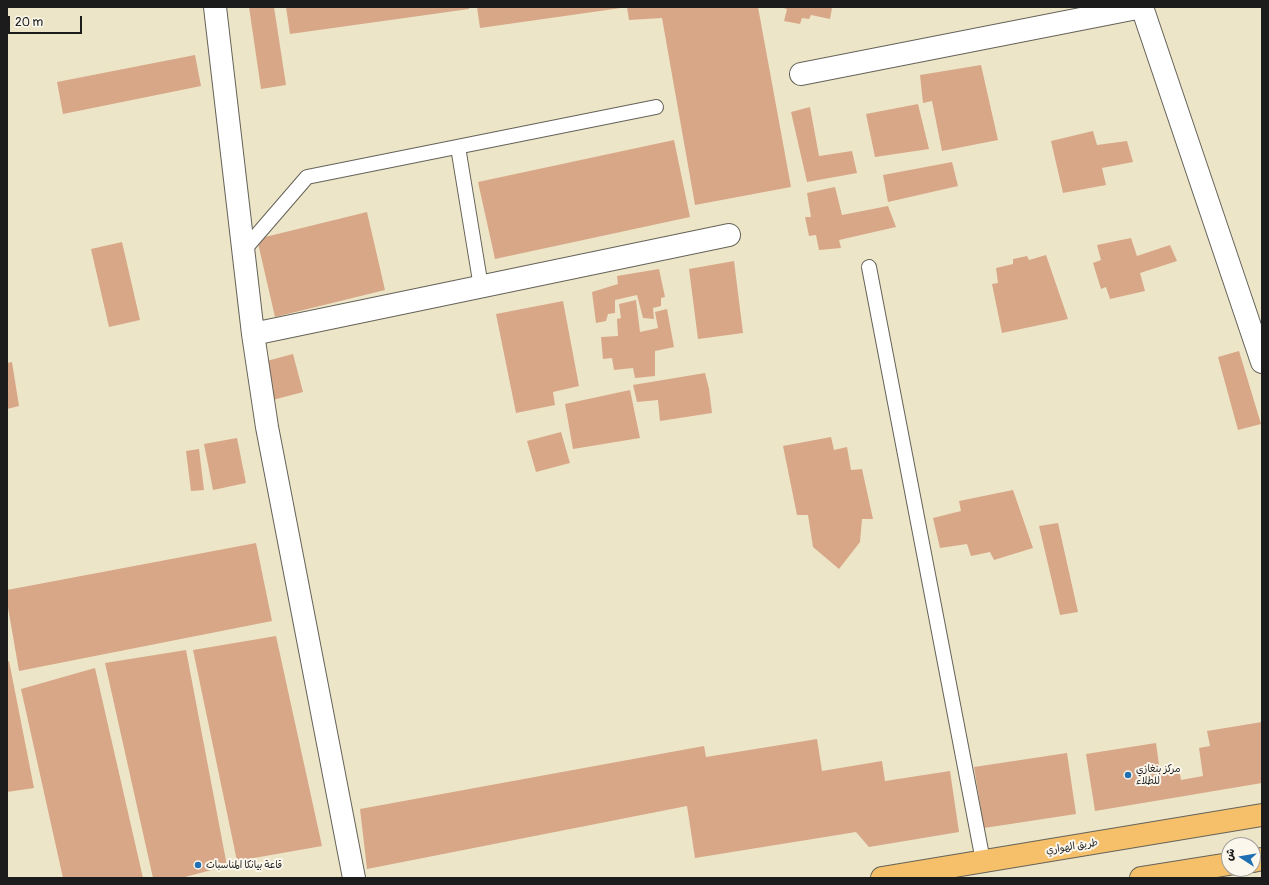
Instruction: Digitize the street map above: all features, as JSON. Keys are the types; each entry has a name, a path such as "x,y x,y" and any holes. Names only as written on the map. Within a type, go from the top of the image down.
{"highway":[{"name":"طريق الهواري","path":"882,878 1262,815"},
{"path":"1141,878 1221,865"}],"street":[{"path":"216,7 253,334 267,427 354,878"},
{"path":"801,74 1142,7 1262,362"},
{"path":"253,334 729,235"}],"lane":[{"path":"244,250 307,178 656,107"},
{"path":"458,147 482,287"},
{"path":"868,267 983,861"}],"building":[{"path":"249,7 274,7 286,85 261,89"},
{"path":"286,7 469,7 469,9 290,34"},
{"path":"477,7 621,7 621,8 480,28"},
{"path":"627,7 758,7 791,187 695,205 662,18 629,20"},
{"path":"780,7 832,8 830,19 811,15 809,19 802,18 800,24 784,21 787,9"},
{"path":"195,55 201,86 63,114 57,82"},
{"path":"981,65 998,140 942,151 932,101 923,103 920,75"},
{"path":"918,104 929,149 875,157 866,114"},
{"path":"810,107 819,156 852,151 857,173 807,182 791,112"},
{"path":"1093,131 1097,145 1127,141 1133,162 1102,168 1106,185 1063,193 1051,141"},
{"path":"674,140 690,217 495,259 478,182"},
{"path":"952,162 958,186 888,202 883,175"},
{"path":"835,187 842,215 888,206 896,227 839,240 841,248 819,250 816,235 809,236 805,217 811,217 807,193"},
{"path":"367,212 385,290 275,317 257,239"},
{"path":"1131,238 1137,256 1170,245 1177,261 1140,273 1145,291 1110,299 1106,287 1101,289 1093,263 1101,260 1097,245"},
{"path":"122,242 140,320 109,327 91,249"},
{"path":"1046,255 1068,319 1002,333 992,284 998,283 996,268 1013,264 1013,259 1027,256 1029,260"},
{"path":"734,261 743,333 698,339 689,269"},
{"path":"659,269 665,297 661,298 661,306 653,308 654,319 643,318 637,295 615,300 615,313 608,314 606,321 596,323 592,292 618,284 617,276"},
{"path":"636,300 640,332 658,328 655,312 667,309 674,347 655,351 655,376 635,378 633,368 614,370 612,358 603,359 601,337 618,336 617,319 621,318 619,304"},
{"path":"563,301 579,386 553,392 555,405 516,413 496,314"},
{"path":"1239,351 1261,424 1238,430 1218,357"},
{"path":"293,354 303,392 269,401 259,363"},
{"path":"12,362 19,406 7,409 7,363"},
{"path":"705,373 712,413 660,421 658,400 637,402 633,385"},
{"path":"630,390 640,438 573,449 565,404"},
{"path":"561,432 570,463 536,472 527,441"},
{"path":"831,437 834,450 847,447 851,470 862,469 873,519 862,519 860,542 839,569 813,547 808,515 797,515 783,446"},
{"path":"237,438 246,483 213,490 204,444"},
{"path":"199,449 204,490 191,491 186,451"},
{"path":"1013,490 1033,548 994,560 990,552 971,556 967,544 940,548 933,518 961,511 959,501"},
{"path":"1058,523 1078,612 1060,615 1039,526"},
{"path":"256,543 272,621 19,671 7,602 7,590"},
{"path":"276,636 322,846 237,861 193,650"},
{"path":"186,650 227,866 181,878 153,878 105,663"},
{"path":"9,661 34,788 7,792 7,662"},
{"path":"95,668 143,878 63,878 21,689"},
{"path":"1262,722 1262,783 1095,811 1086,754 1156,743 1160,772 1179,769 1181,780 1203,776 1199,748 1210,746 1207,731"},
{"path":"817,739 822,771 882,761 885,781 950,771 959,832 869,847 856,832 695,858 687,806 367,869 360,809 704,746 706,757"},
{"path":"1067,753 1076,814 984,828 974,767"}],"place":[{"name":"مركز بنغازي للطلاء","path":"1128,775"},
{"name":"قاعة بيانكا المناسبات","path":"198,865"}]}
